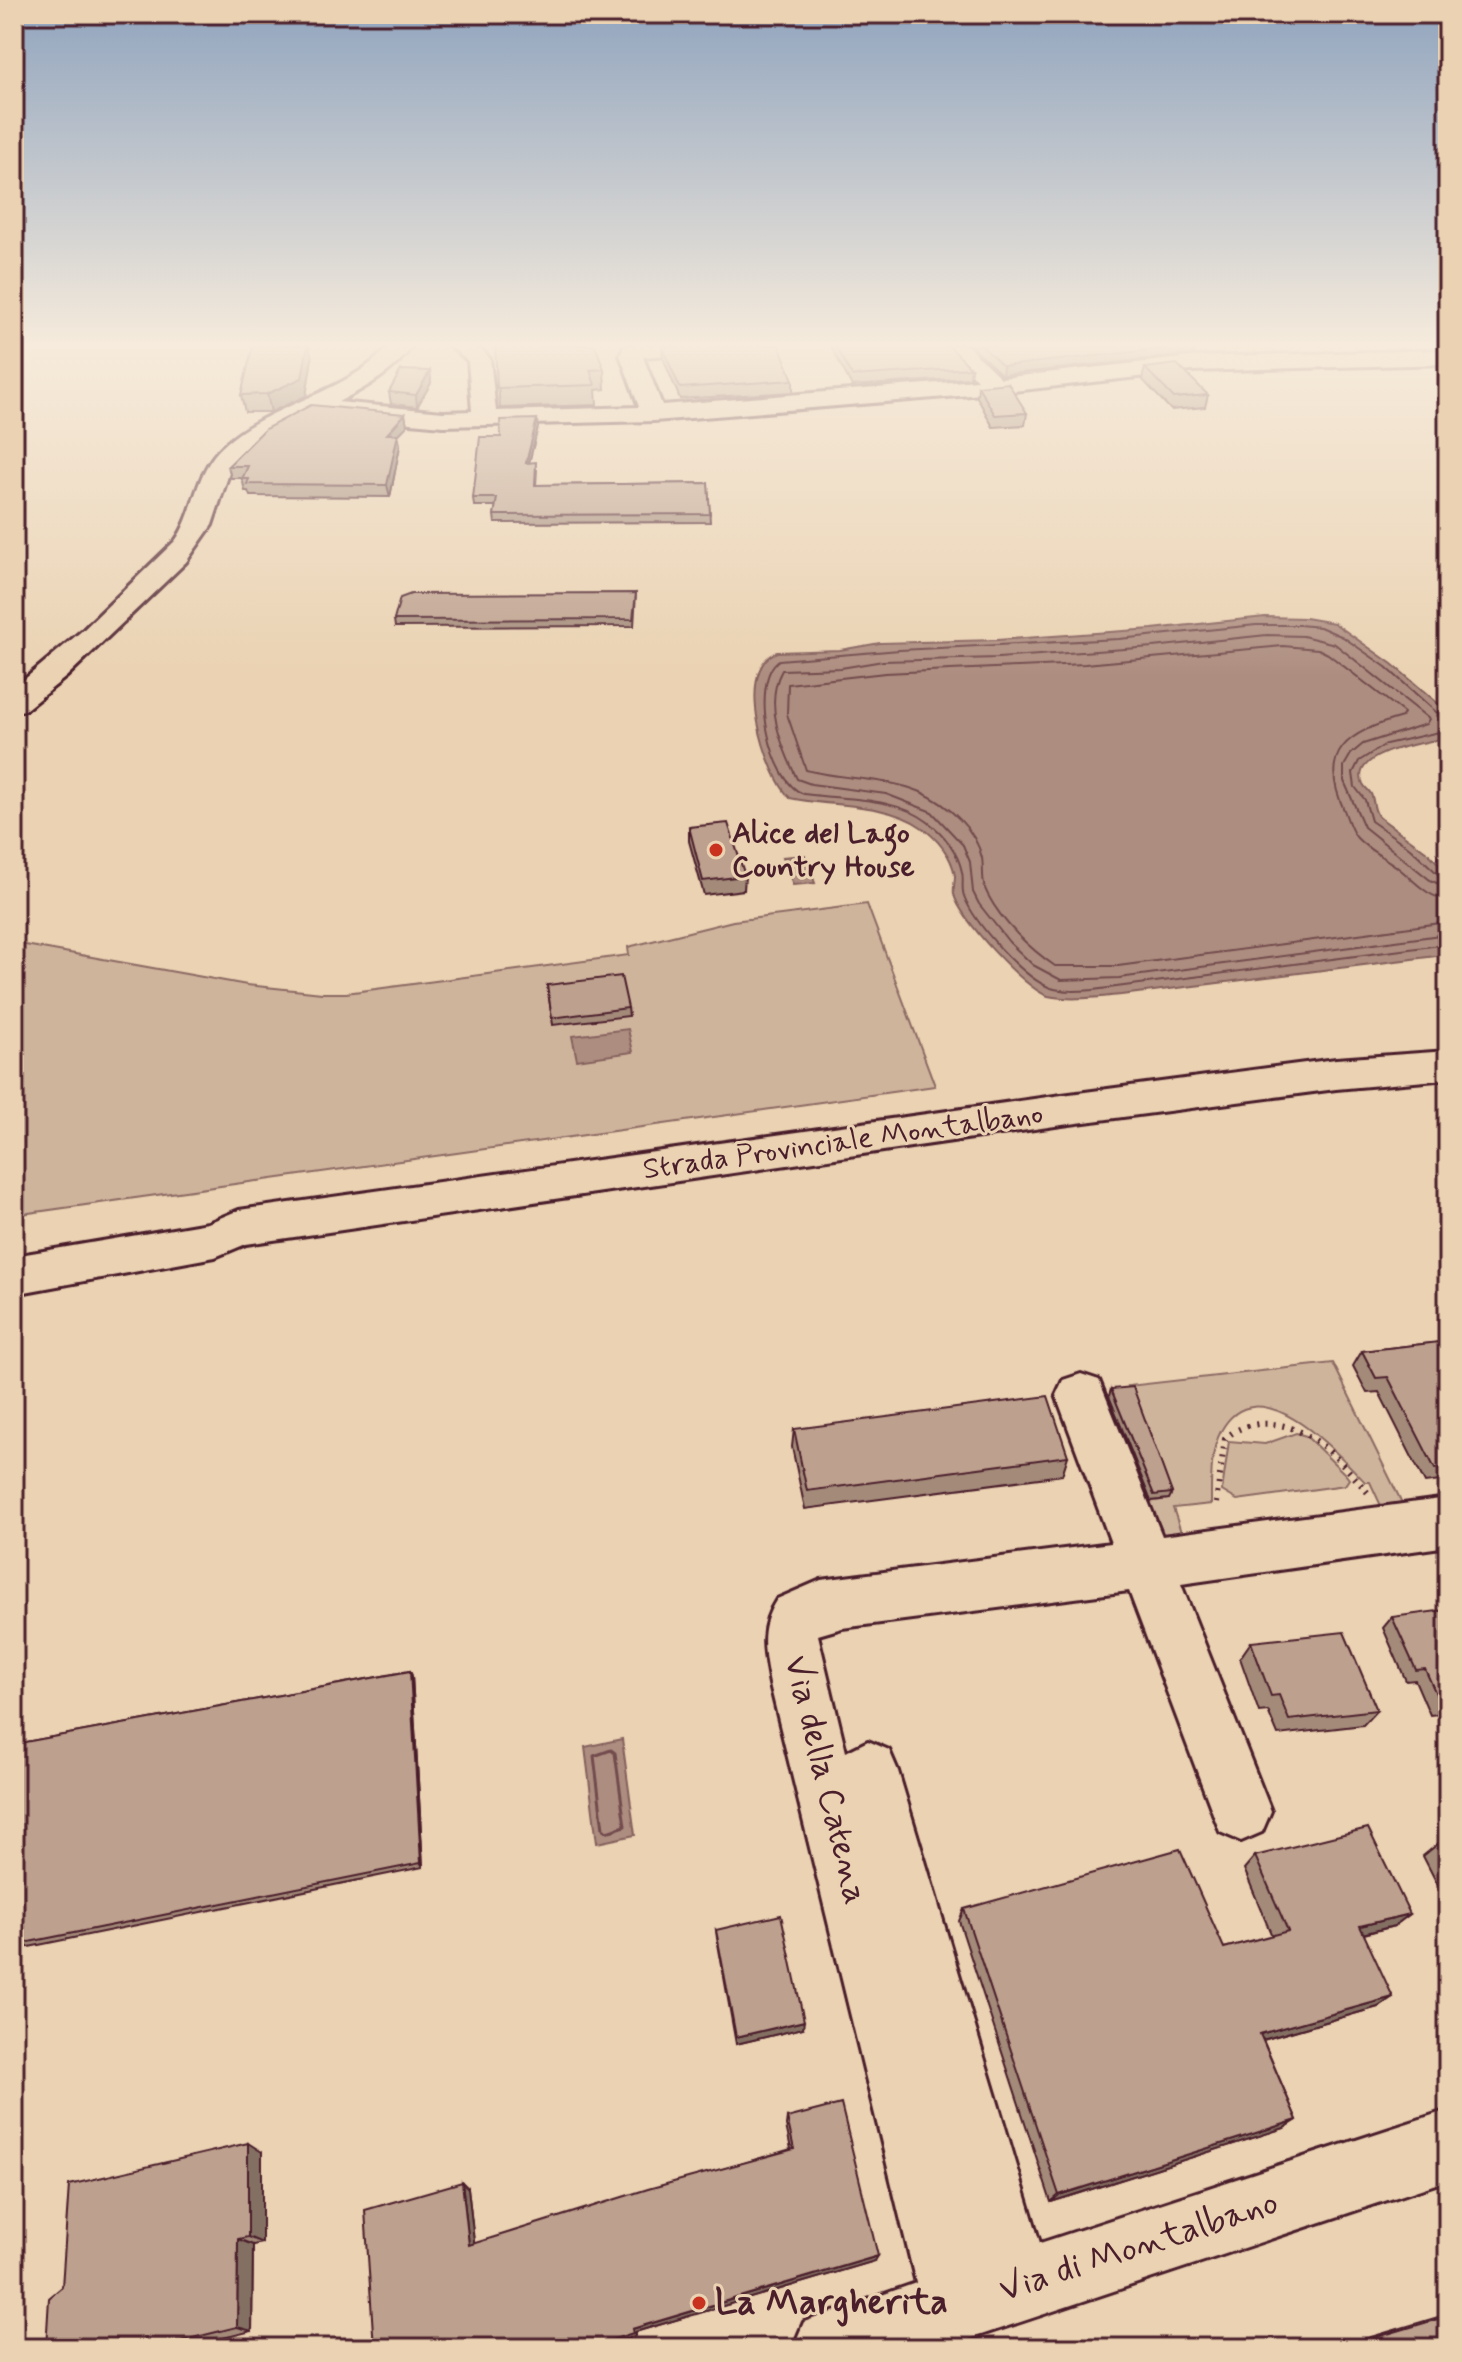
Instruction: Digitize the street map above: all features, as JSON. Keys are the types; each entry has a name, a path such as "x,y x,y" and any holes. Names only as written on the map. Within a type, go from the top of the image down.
{"street":[{"path":"14,703 67,661 176,557 202,522 211,479 221,462 230,455"},
{"name":"Strada Provinciale Montalbano","path":"14,1254 214,1225 239,1228 1062,1110 1336,1074 1448,1065"},
{"name":"Strada Provinciale Montalbano","path":"14,1275 215,1239 239,1228"},
{"path":"1081,1395 1241,1811"},
{"name":"Via della Catena","path":"862,1837 808,1721 790,1638 796,1616 806,1609 1448,1522"},
{"path":"868,1771 862,1837 988,2297"},
{"name":"Via di Montalbano","path":"830,2348 1448,2145"}],"path":[{"path":"1216,1503 1225,1439 1241,1427 1261,1423 1288,1425 1306,1433 1359,1483"}],"shaded area":[{"path":"867,904 935,1086 14,1215 14,943 247,985 346,993 629,955 628,947 733,921"},
{"path":"1333,1363 1403,1505 1382,1508 1370,1482 1365,1482 1317,1435 1275,1410 1255,1407 1236,1413 1217,1439 1212,1466 1211,1504 1173,1508 1181,1532 1153,1536 1141,1503 1169,1499 1128,1386"},
{"path":"1296,1433 1306,1436 1345,1474 1349,1479 1345,1485 1237,1500 1222,1491 1229,1441 1265,1444"}],"water":[{"path":"1265,617 1305,618 1334,623 1392,664 1448,712 1448,738 1378,756 1367,763 1362,773 1363,784 1371,794 1379,817 1427,852 1448,873 1448,951 1436,956 1121,995 1048,996 1010,967 967,919 954,894 955,876 951,861 933,836 892,813 790,798 772,767 758,722 755,699 757,679 764,662 777,652 840,650 880,643 997,640 1152,629"},
{"path":"805,855 815,883 793,885 783,857"},
{"path":"628,1029 633,1052 577,1060 572,1036"},
{"path":"622,1739 635,1835 597,1843 585,1747"}],"building":[{"path":"239,455 393,455 387,485 247,484 249,479 242,479 248,466 228,466"},
{"path":"478,455 528,455 526,463 536,462 535,485 708,483 710,514 494,515 497,498 473,498"},
{"path":"636,593 633,619 394,620 400,598 411,594"},
{"path":"728,823 745,876 703,881 689,827"},
{"path":"621,976 628,1008 552,1018 547,985"},
{"path":"1448,1341 1448,1467 1435,1469 1388,1377 1376,1378 1362,1351"},
{"path":"1133,1387 1172,1493 1154,1495 1111,1389"},
{"path":"1048,1396 1068,1456 807,1491 794,1429"},
{"path":"1445,1610 1448,1617 1448,1704 1441,1705 1425,1669 1416,1670 1392,1617"},
{"path":"1344,1632 1377,1710 1289,1720 1279,1695 1271,1696 1251,1642"},
{"path":"410,1671 421,1863 14,1945 14,1744"},
{"path":"1368,1828 1410,1914 1360,1926 1393,1997 1260,2034 1297,2120 1059,2195 964,1909 1180,1849 1224,1948 1288,1931 1255,1856"},
{"path":"1448,1840 1448,1860 1439,1843"},
{"path":"781,1915 804,2021 736,2037 716,1930"},
{"path":"841,2104 878,2256 632,2329 633,2333 587,2348 374,2348 365,2210 462,2182 469,2245 648,2189 794,2149 787,2118"},
{"path":"248,2143 248,2237 238,2239 237,2327 152,2348 46,2348 49,2298 62,2287 69,2185"},
{"path":"1448,2316 1448,2348 1340,2348"}],"place":[{"name":"Alice del Lago Country House","path":"716,850"},
{"name":"La Margherita","path":"699,2303"}]}
